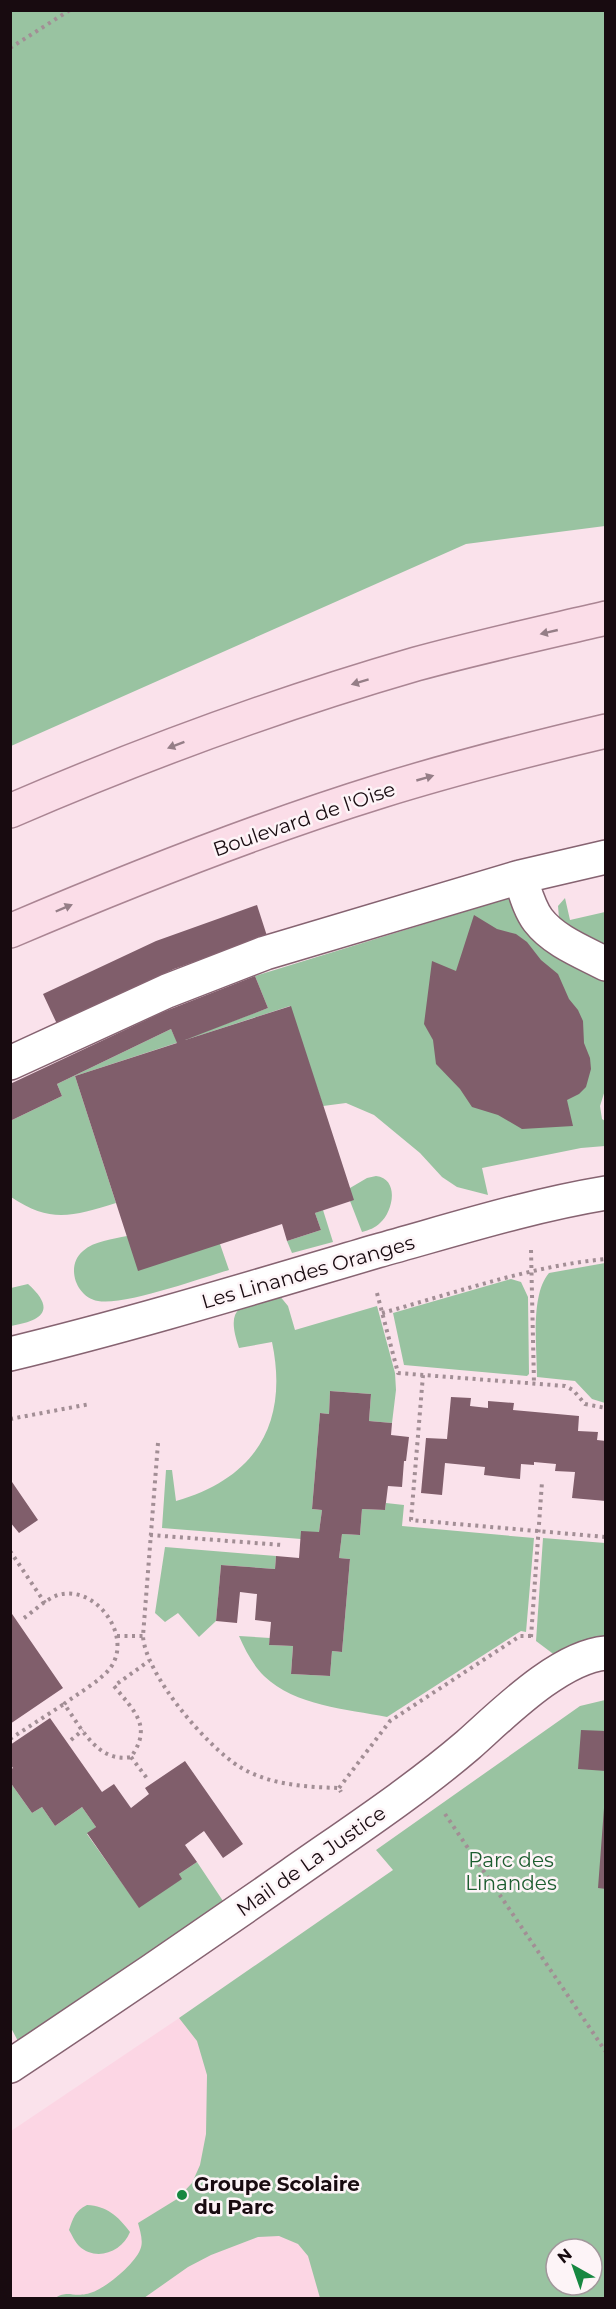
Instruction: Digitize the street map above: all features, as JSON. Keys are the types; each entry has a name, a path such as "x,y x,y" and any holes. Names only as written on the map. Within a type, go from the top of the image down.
{"main road":[{"path":"10,811 127,763 314,696 417,664 606,618"},
{"name":"Boulevard de l'Oise","path":"10,931 186,859 282,824 455,770 606,730"}],"street":[{"path":"10,1063 167,990 265,953 520,877 606,857"},
{"path":"520,877 529,903 539,921 557,938 606,964"},
{"name":"Les Linandes Oranges","path":"10,1354 204,1302 564,1200 606,1193"},
{"name":"Mail de La Justice","path":"10,2067 423,1782 522,1698 556,1673 583,1657 606,1653"}],"path":[{"path":"10,48 70,10"},
{"path":"520,1212 532,1255 534,1384"},
{"path":"367,1254 398,1373 565,1386 573,1390 585,1404 606,1408"},
{"path":"382,1313 532,1272 584,1261 606,1259"},
{"path":"423,1375 411,1520 606,1538"},
{"path":"10,1419 90,1404"},
{"path":"158,1443 143,1636 143,1649 149,1661 166,1689 197,1729 240,1767 284,1783 339,1788 365,1823"},
{"path":"542,1482 531,1641 556,1673"},
{"path":"150,1535 282,1545"},
{"path":"10,1551 45,1603"},
{"path":"10,1739 64,1704 111,1668 117,1654 117,1636 111,1621 87,1597 73,1594 58,1595 24,1618"},
{"path":"117,1636 143,1636"},
{"path":"339,1788 390,1720 520,1636 531,1636"},
{"path":"64,1704 95,1747 106,1755 119,1759 131,1757 139,1745 142,1730 138,1720 114,1686 149,1661"},
{"path":"71,1740 83,1730"},
{"path":"131,1757 149,1781"},
{"path":"423,1782 606,2052"}],"shaded area":[{"name":"Groupe Scolaire du Parc","path":"212,1996 377,2298 11,2298 11,2131"}],"green space":[{"path":"10,11 605,11 605,526 466,544 11,746"},
{"path":"509,898 530,931 605,972 606,1087 600,1106 602,1119 605,1121 605,1146 581,1148 482,1168 488,1195 457,1187 442,1177 420,1153 374,1115 346,1103 323,1106 290,1006 75,1076 116,1203 62,1215 38,1211 11,1197 10,1121 62,1096 57,1084 171,1029 177,1042 268,1008 255,976"},
{"path":"565,898 570,920 605,912 605,949 574,933 559,918 558,906"},
{"path":"376,1176 384,1178 389,1183 391,1204 385,1218 380,1223 362,1232 350,1201 350,1188 367,1178"},
{"path":"323,1210 333,1242 292,1253 287,1241 321,1230 315,1213"},
{"path":"127,1236 220,1244 229,1270 126,1299 98,1301 84,1294 74,1272 78,1257 93,1245"},
{"path":"605,1263 605,1403 592,1399 575,1381 537,1377 536,1322 539,1294 549,1273"},
{"path":"511,1279 521,1282 528,1297 529,1374 527,1376 404,1365 393,1313"},
{"path":"28,1284 42,1301 44,1307 42,1313 31,1321 11,1326 11,1288"},
{"path":"279,1295 288,1306 295,1330 377,1306 395,1373 396,1390 392,1423 369,1421 371,1394 330,1391 329,1414 320,1413 312,1509 322,1510 319,1532 301,1539 162,1528 166,1470 172,1470 176,1501 204,1491 227,1478 246,1462 260,1443 270,1422 275,1398 276,1371 272,1342 239,1348 235,1333 235,1315 246,1305"},
{"path":"386,1503 404,1505 402,1526 534,1538 526,1632 521,1631 387,1717 322,1705 291,1694 260,1672 239,1636 270,1638 269,1645 293,1646 291,1674 330,1676 332,1651 342,1652 350,1559 339,1558 342,1534 360,1535 362,1509 385,1510"},
{"path":"543,1538 605,1543 605,1640 560,1659 536,1641"},
{"path":"165,1547 276,1556 275,1569 221,1565 216,1621 199,1637 178,1613 165,1622 155,1613"},
{"name":"Parc des Linandes","path":"605,1700 605,2298 320,2298 308,2256 298,2244 279,2236 258,2237 211,2255 188,2267 144,2298 55,2298 63,2294 81,2295 93,2292 109,2283 124,2270 137,2256 142,2244 138,2223 177,2199 192,2183 200,2165 206,2134 207,2075 197,2041 179,2018 393,1870 376,1850 580,1706"},
{"path":"10,1782 32,1813 42,1807 55,1826 82,1807 96,1827 87,1834 139,1907 181,1879 179,1874 197,1862 225,1904 19,2043 10,2026"},
{"path":"87,2205 106,2210 126,2226 130,2232 121,2245 100,2254 86,2251 78,2244 69,2230 75,2215"}],"building":[{"path":"257,905 267,936 174,969 57,1024 43,994 156,941"},
{"path":"474,915 497,929 516,934 527,942 541,960 558,974 569,999 578,1010 583,1021 584,1043 590,1058 591,1069 586,1087 579,1094 567,1100 573,1126 522,1129 498,1115 472,1107 460,1089 436,1064 433,1040 424,1024 432,961 456,971"},
{"path":"255,976 268,1008 185,1040 291,1006 354,1200 315,1213 321,1230 287,1241 282,1224 138,1271 75,1076 177,1043 171,1029 57,1084 62,1096 10,1121 10,1084 163,1012"},
{"path":"330,1391 371,1394 369,1421 392,1423 391,1435 409,1437 406,1461 404,1461 402,1487 388,1486 385,1510 362,1509 360,1535 342,1534 339,1558 350,1559 342,1652 332,1651 330,1676 291,1674 293,1646 269,1645 271,1622 255,1620 257,1594 240,1592 237,1623 216,1621 221,1565 275,1569 276,1556 299,1558 301,1531 319,1532 322,1510 312,1509 320,1413 329,1414"},
{"path":"451,1397 471,1398 470,1406 488,1408 488,1401 514,1403 513,1410 579,1416 578,1431 598,1432 597,1440 606,1441 606,1501 572,1498 575,1472 555,1471 556,1464 534,1462 534,1465 521,1464 520,1479 484,1475 485,1467 445,1463 442,1495 421,1493 426,1438 447,1439"},
{"path":"10,1479 38,1520 19,1533 10,1522"},
{"path":"10,1611 63,1688 10,1724"},
{"path":"50,1718 102,1792 114,1784 131,1808 149,1794 145,1788 185,1761 243,1844 223,1858 204,1831 185,1845 197,1862 179,1874 182,1879 139,1908 87,1833 96,1827 82,1807 55,1826 42,1807 32,1813 10,1782 10,1770 13,1768 10,1764 10,1745"},
{"path":"581,1730 606,1731 606,1771 578,1769"},
{"path":"604,1808 606,1808 606,1889 598,1888"}],"place":[{"name":"Groupe Scolaire du Parc","path":"182,2195"}]}
